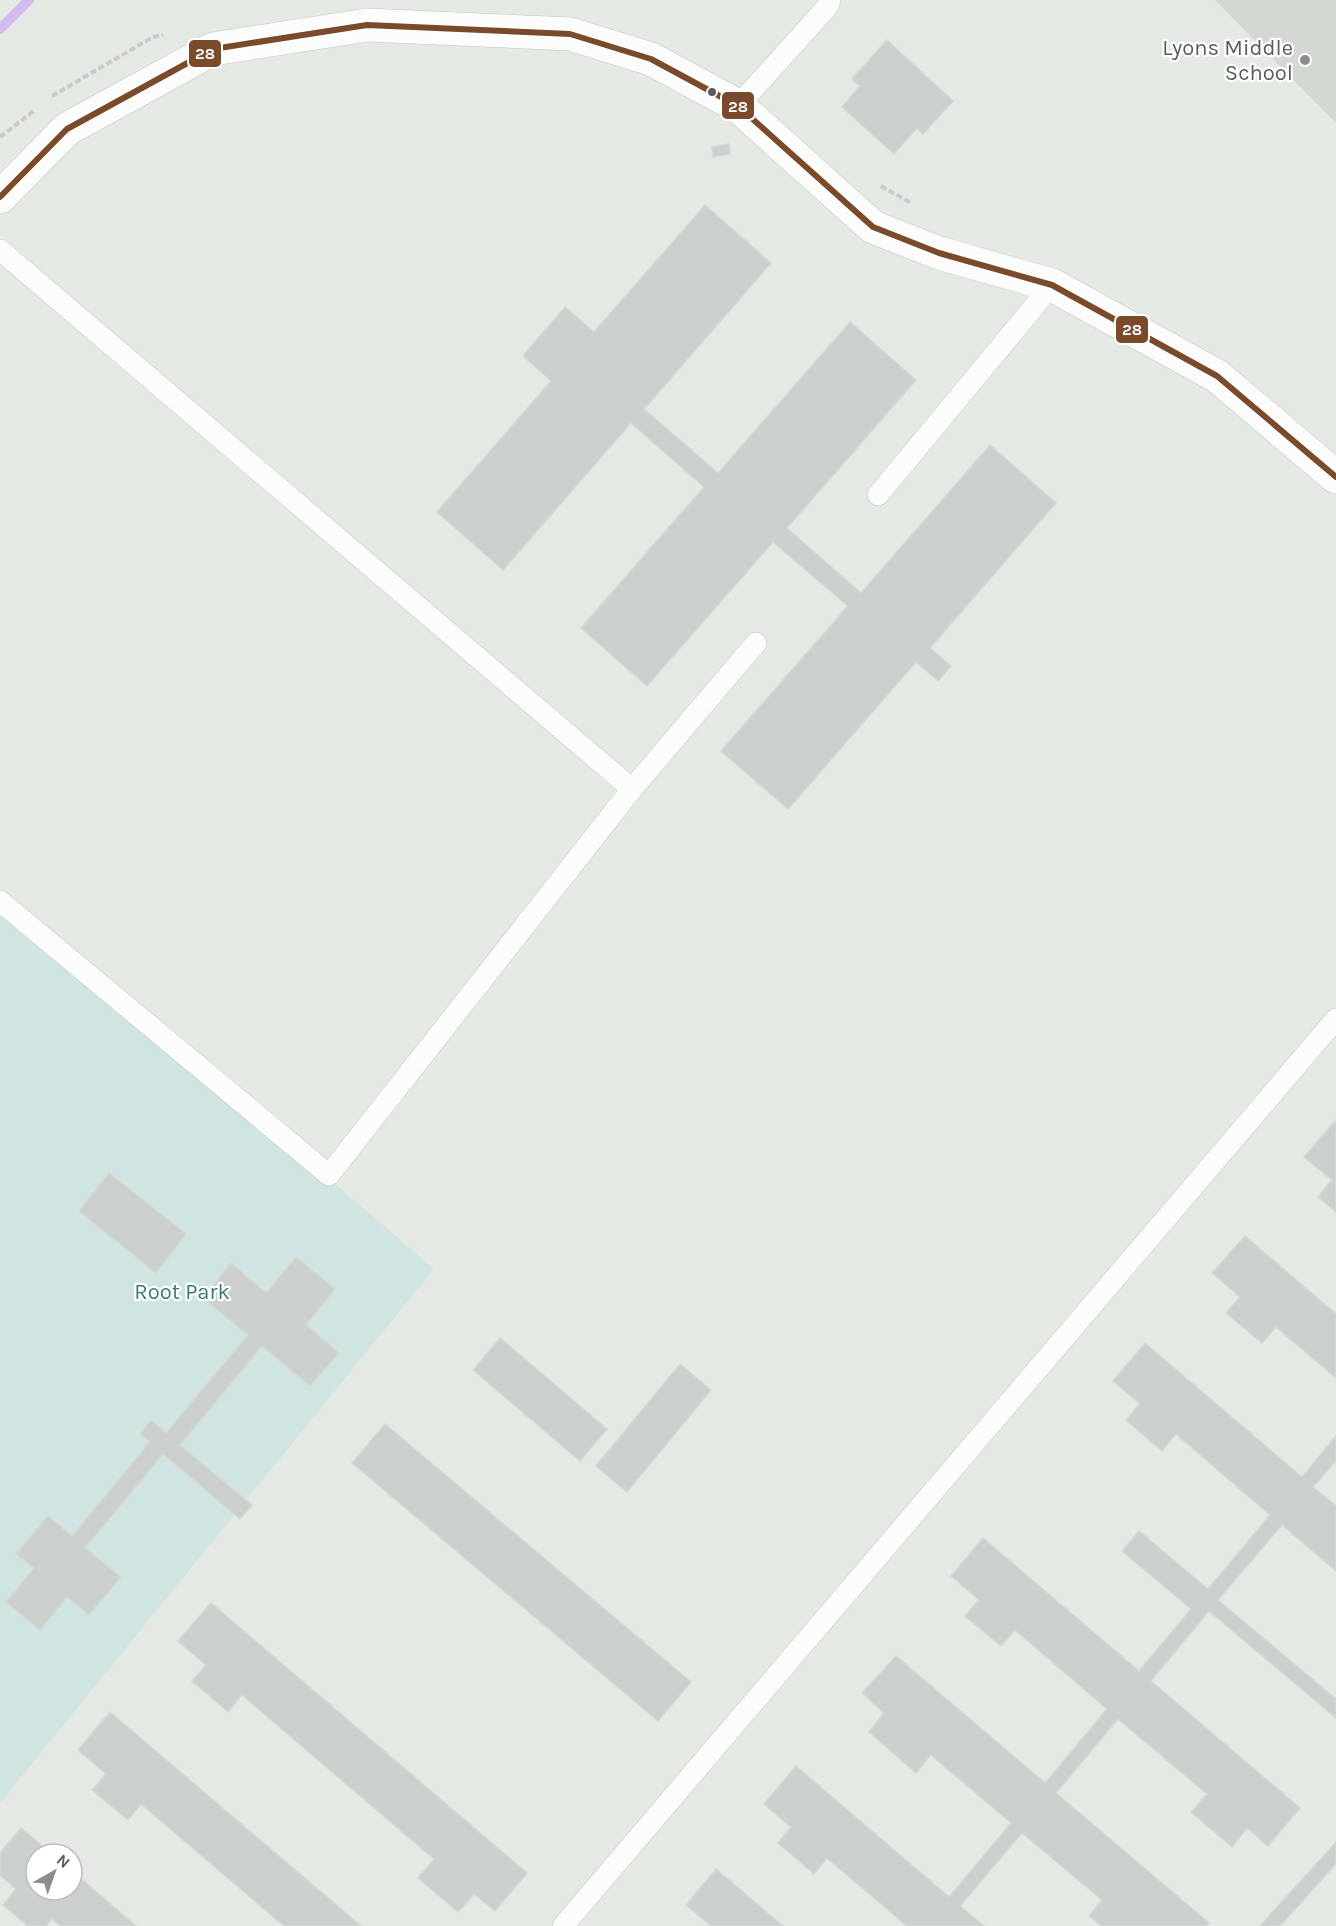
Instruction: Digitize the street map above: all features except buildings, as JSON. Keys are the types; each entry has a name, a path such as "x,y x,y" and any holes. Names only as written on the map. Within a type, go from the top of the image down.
{"street":[{"path":"0,197 67,129 213,49 367,26 570,34 651,59 738,106 873,227 939,253 1052,285 1217,376 1336,477"}],"lane":[{"path":"738,106 828,6 830,0"},
{"path":"0,250 632,789"},
{"path":"878,495 1052,285"},
{"path":"0,901 329,1175 632,789 756,643"},
{"path":"563,1926 1336,1019"}],"path":[{"path":"873,181 921,209"}],"shaded area":[{"name":"Lyons Middle School","path":"1215,0 1336,0 1336,123 1332,119"}],"green space":[{"name":"Root Park","path":"0,895 434,1269 0,1803"}],"waterway":[{"path":"0,29 29,0"}],"transit line":[{"name":"28","path":"0,197 67,129 213,49 367,25 570,34 651,59 738,106 873,227 939,253 1052,285 1217,376 1336,477"}],"place":[{"name":"Lyons Middle School","path":"1305,60"}]}
